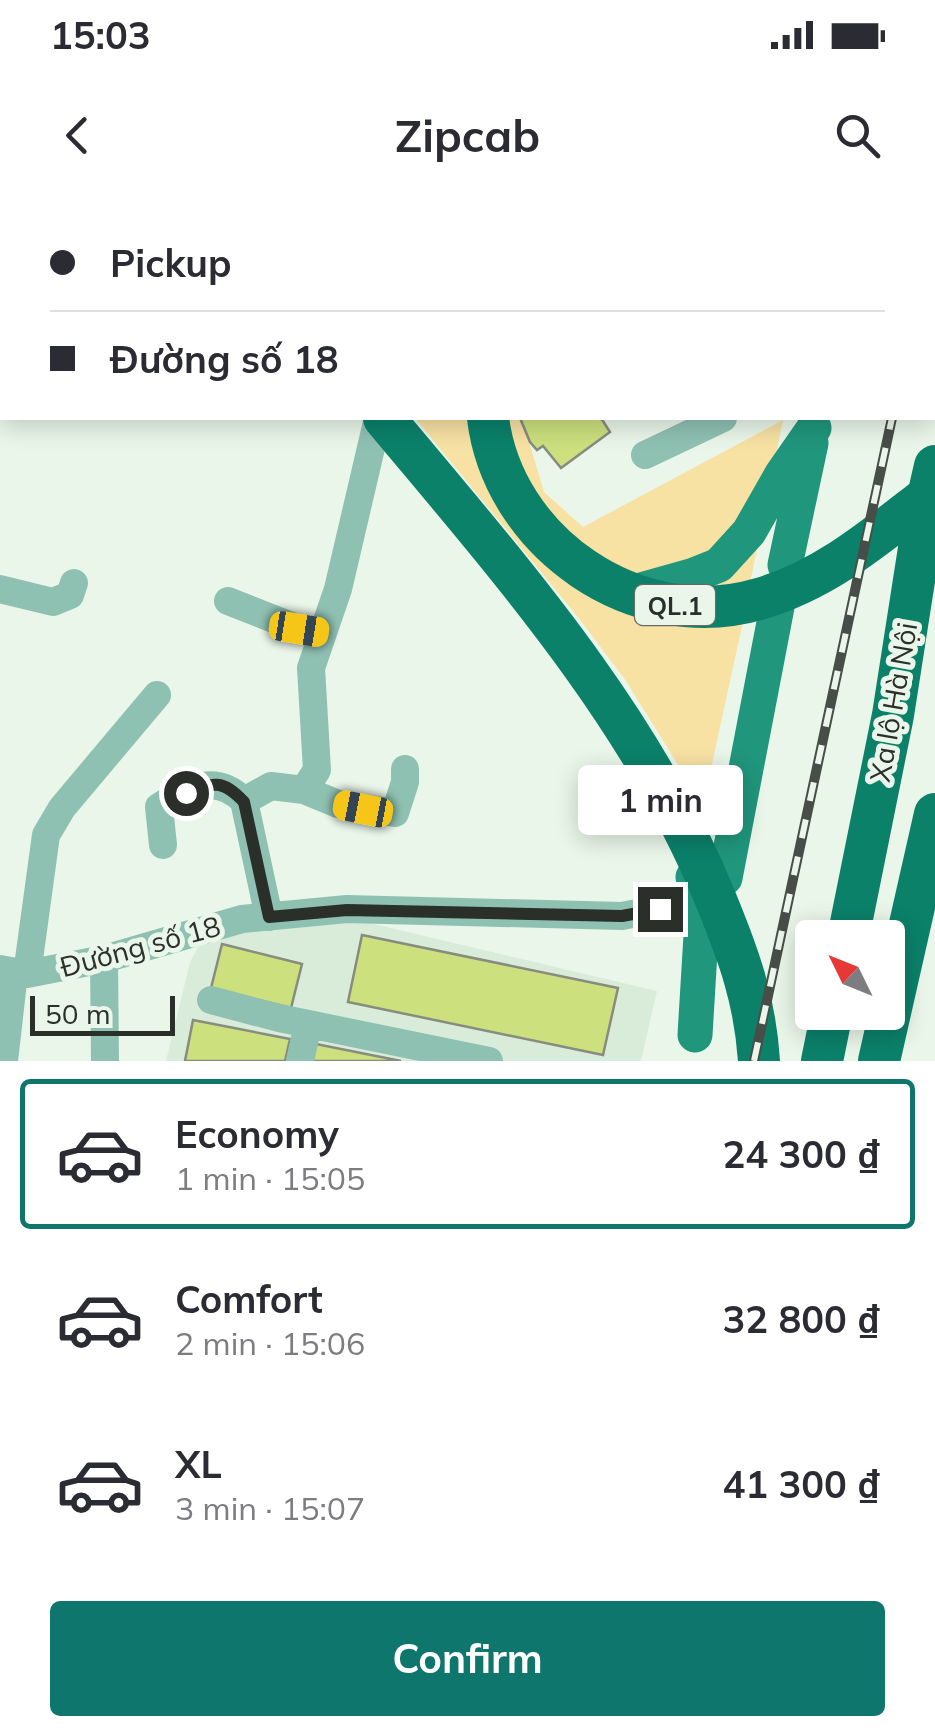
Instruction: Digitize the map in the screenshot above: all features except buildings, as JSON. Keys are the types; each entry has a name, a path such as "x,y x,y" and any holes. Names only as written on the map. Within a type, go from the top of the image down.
{"highway":[{"path":"383,420 562,635 631,737 679,818 744,969 756,1018 759,1061"},
{"path":"405,420 562,612 615,684 710,847 708,881"},
{"name":"QL.1","path":"488,420 501,474 534,525 558,550 588,572 630,593 684,607 758,599 834,568 932,481"},
{"name":"Xa lộ Hà Nội","path":"852,920 893,715 932,481"},
{"path":"879,1061 935,814"},
{"path":"822,1061 828,1030"}],"main road":[{"path":"630,593 694,576 735,550 814,423"},
{"path":"785,565 814,423"},
{"path":"692,1048 708,881 777,607"},
{"path":"692,1048 712,946"}],"street":[{"path":"304,790 317,770 311,668 338,589 380,420"},
{"path":"645,454 718,420"},
{"path":"0,589 54,602 70,595 74,583"},
{"path":"228,602 299,629 323,633"},
{"path":"4,1061 13,972 46,835 62,808 157,696"},
{"path":"244,802 271,786 304,790 338,804 396,813 405,769"},
{"path":"163,844 159,807 212,783 231,788 244,802 269,917"},
{"name":"Đường số 18","path":"13,972 104,959 242,919 347,910 622,916 708,881"},
{"path":"104,959 105,1061"},
{"path":"210,1000 489,1061"},
{"path":"300,1061 308,1024"}],"shaded area":[{"path":"417,420 478,420 535,544 744,617 703,805 626,681"},
{"path":"503,420 523,420 544,492 583,527 783,420 750,583 665,588 592,554 533,499"},
{"path":"353,919 657,991 641,1061 166,1061 190,962 202,940 249,925"}],"railway":[{"path":"754,1061 892,420"}],"route":[{"path":"186,793 212,783 231,788 244,802 269,917 347,910 622,916 660,909"}]}
